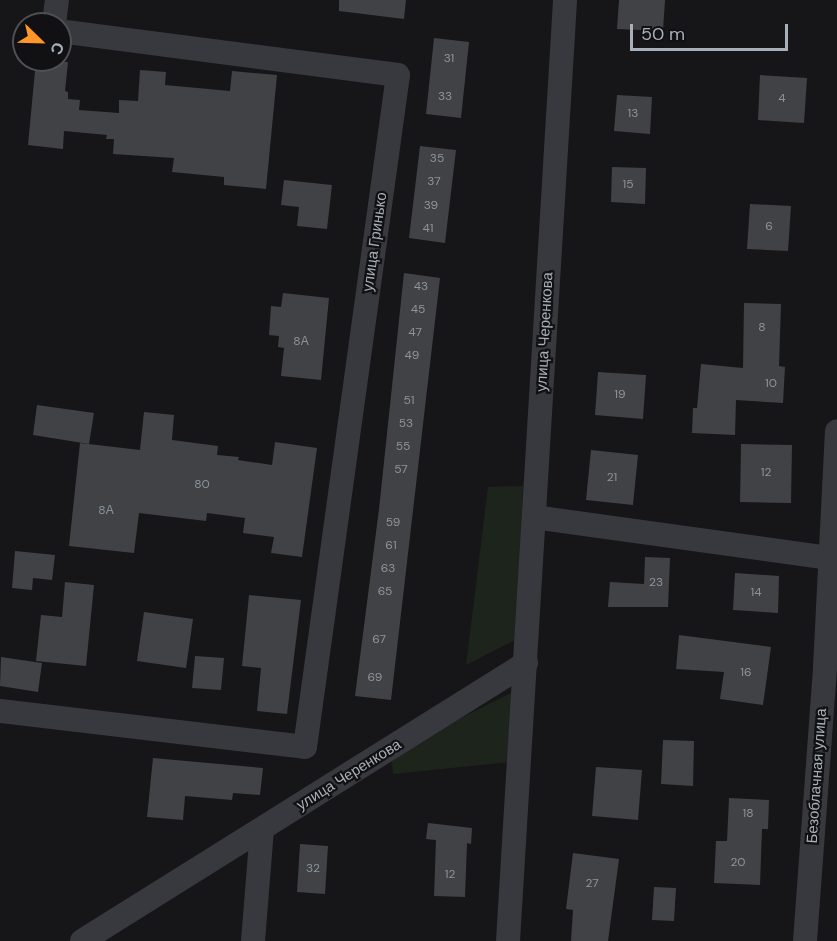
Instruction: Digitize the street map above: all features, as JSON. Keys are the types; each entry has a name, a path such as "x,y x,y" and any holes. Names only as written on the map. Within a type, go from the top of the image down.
{"street":[{"name":"улица Черенкова","path":"508,941 565,0"},
{"name":"улица Гринько","path":"0,711 305,747 398,75 72,33"},
{"name":"Безоблачная улица","path":"805,941 833,543 837,431"},
{"path":"534,517 833,543"},
{"name":"улица Черенкова","path":"82,941 526,663"},
{"path":"253,941 262,829"}],"shaded area":[{"path":"523,486 517,639 466,665 488,487"},
{"path":"517,690 511,762 393,774 391,753"}],"building":[{"path":"339,0 406,0 404,19 339,11"},
{"path":"619,0 665,0 663,31 617,29"},
{"path":"434,38 469,42 461,118 426,114"},
{"path":"140,70 166,72 165,85 230,91 232,71 277,75 266,189 224,185 224,177 172,172 174,158 113,154 114,139 106,139 107,135 64,131 63,149 28,145 35,72 67,72 65,91 68,92 68,99 80,100 79,110 119,113 119,100 138,101"},
{"path":"760,75 807,78 804,123 758,120"},
{"path":"617,95 652,97 650,134 614,131"},
{"path":"420,146 456,150 445,243 409,238"},
{"path":"612,167 646,168 645,204 611,202"},
{"path":"284,180 332,185 327,229 297,226 299,207 281,205"},
{"path":"750,204 791,206 788,251 747,249"},
{"path":"404,273 440,278 391,700 355,696 379,509"},
{"path":"283,293 329,298 321,380 281,376 284,348 278,347 279,336 269,335 271,306 281,307"},
{"path":"744,303 781,304 779,366 785,367 783,403 736,400 735,435 692,433 693,408 697,408 701,364 743,368"},
{"path":"598,372 646,375 643,419 595,415"},
{"path":"37,405 94,413 89,444 33,435"},
{"path":"144,412 174,415 172,440 218,446 217,455 239,457 238,460 272,465 275,442 317,448 302,557 271,553 274,537 243,533 245,518 207,513 206,521 139,513 134,553 69,546 80,443 140,450"},
{"path":"741,444 792,445 791,503 740,502"},
{"path":"591,450 638,455 633,505 586,500"},
{"path":"15,551 55,555 52,580 33,578 32,590 12,588"},
{"path":"645,557 670,558 668,607 608,607 610,582 644,584"},
{"path":"735,573 779,576 778,613 733,610"},
{"path":"65,582 94,585 86,666 36,661 41,615 62,617"},
{"path":"249,595 301,600 287,714 257,711 261,668 242,666"},
{"path":"144,612 193,619 186,668 137,661"},
{"path":"679,635 771,647 763,705 720,699 724,672 676,669"},
{"path":"195,656 224,658 221,690 192,688"},
{"path":"1,657 42,663 38,692 0,686"},
{"path":"663,740 694,741 693,786 661,784"},
{"path":"153,758 263,768 260,795 233,793 232,800 185,796 183,820 147,817"},
{"path":"596,767 642,770 638,820 592,816"},
{"path":"729,798 769,800 768,829 762,829 760,885 714,883 716,841 727,841"},
{"path":"428,823 472,828 471,844 467,843 465,897 434,896 436,840 426,839"},
{"path":"300,844 328,846 325,894 297,892"},
{"path":"573,853 619,859 608,941 571,941 573,910 566,909"},
{"path":"654,887 676,888 674,921 652,920"}]}
